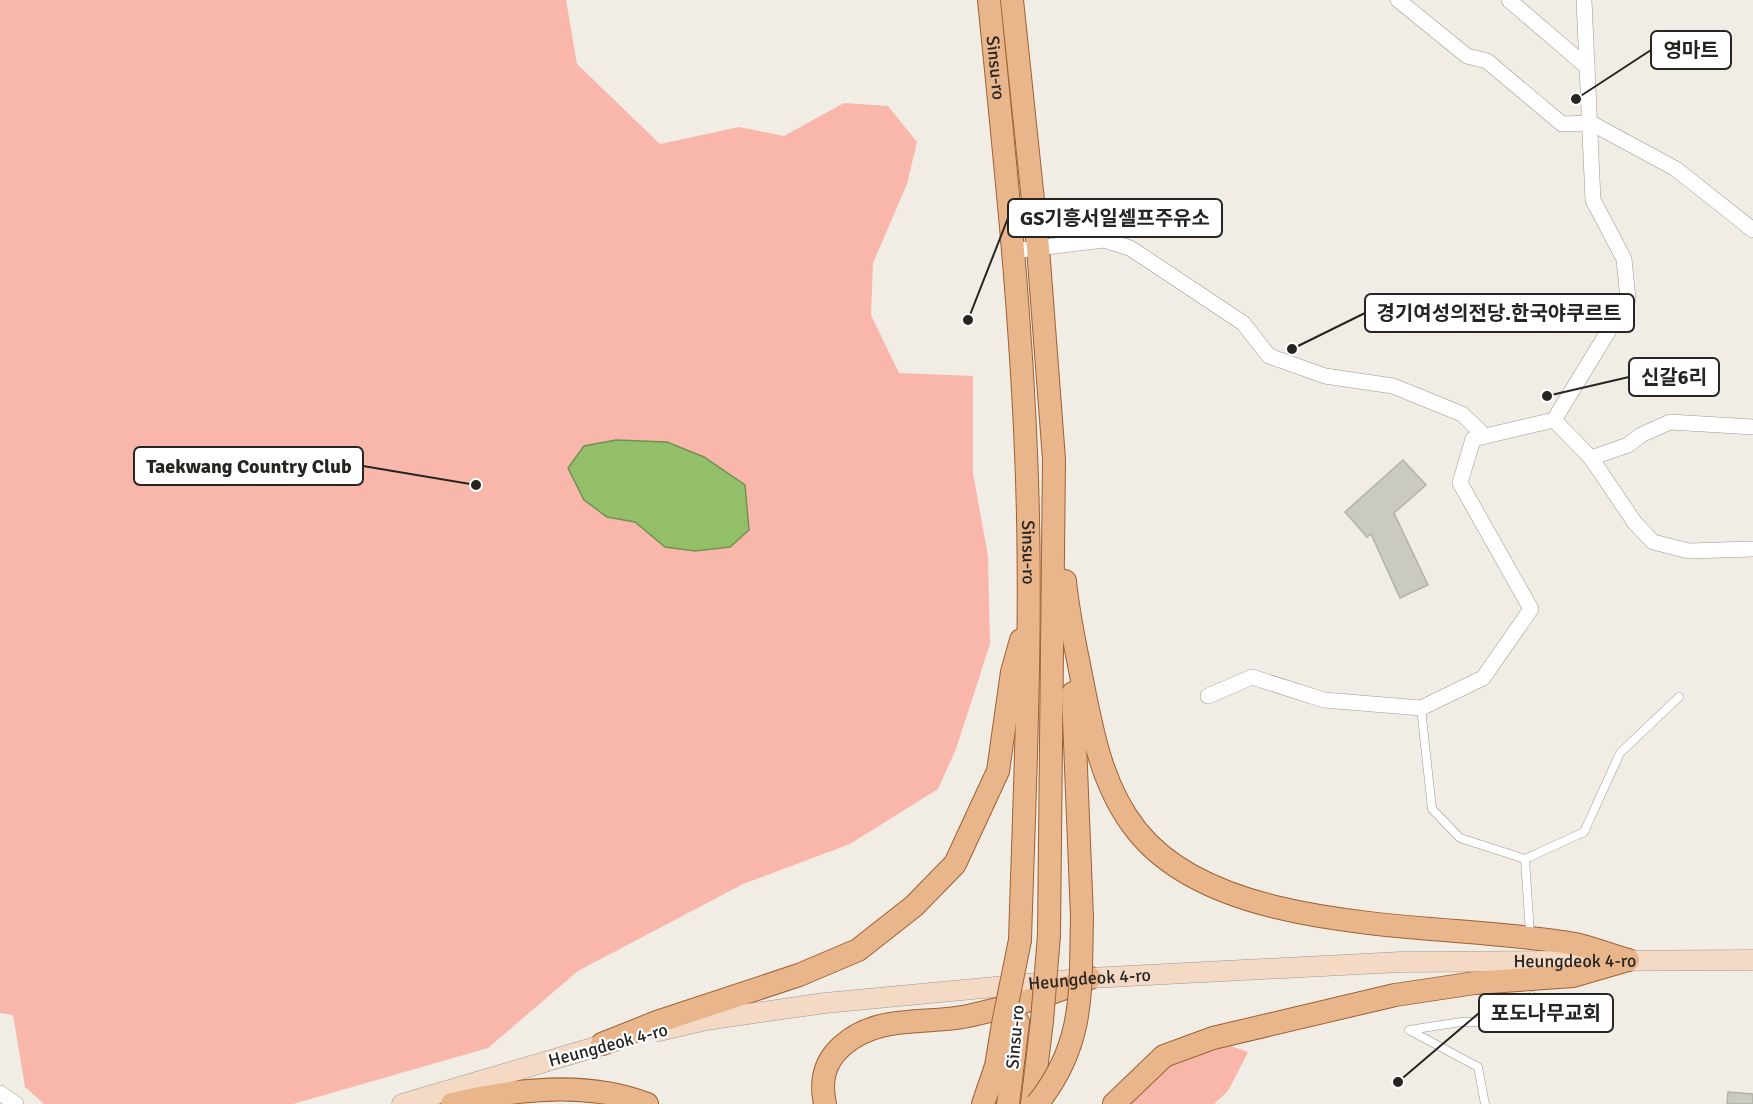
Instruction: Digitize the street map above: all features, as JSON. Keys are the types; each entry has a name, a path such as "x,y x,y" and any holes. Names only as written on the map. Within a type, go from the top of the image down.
{"main road":[{"name":"Sinsu-ro","path":"1012,6 1038,248 1054,459 1049,935 1032,1104"},
{"name":"Sinsu-ro","path":"990,8 1013,251 1026,453 1030,610 1020,940 1010,1023 1008,1104"},
{"path":"1037,1104 1065,1057 1080,1013 1082,917 1078,773 1054,459"},
{"path":"1067,606 1097,752 1114,795 1136,830 1148,844 1194,878 1239,899 1325,916 1576,945 1628,960"},
{"path":"602,1044 657,1022 799,975 858,950 914,906 956,864 998,771 1012,672 1030,610"},
{"path":"1114,1104 1164,1056 1213,1038 1395,995 1475,983 1573,976 1628,960"},
{"path":"825,1104 823,1076 827,1064 833,1054 858,1033 884,1024 965,1016 1039,999 1090,978"},
{"path":"983,1104 1010,1023"},
{"path":"452,1104 515,1092 555,1090 598,1092 647,1104"}],"street":[{"path":"1398,0 1467,57 1487,60 1562,124 1591,123 1676,169 1753,230"},
{"path":"1509,0 1587,67"},
{"path":"1208,696 1252,676 1324,700 1421,708 1483,678 1530,609 1460,483 1473,439 1554,420 1628,299 1624,259 1593,200 1584,0"},
{"path":"1013,251 1104,240 1130,248 1243,324 1269,356 1325,376 1393,387 1462,414 1485,436"},
{"path":"1554,420 1592,459 1635,524 1653,542 1689,551 1753,549"},
{"path":"1592,459 1628,446 1670,422 1753,427"},
{"name":"Heungdeok 4-ro","path":"402,1104 602,1044 706,1020 813,1005 1090,978 1400,962 1753,960"},
{"path":"0,1093 16,1104"}],"lane":[{"path":"1421,708 1432,809 1460,838 1525,859 1584,832 1620,753 1679,697"},
{"path":"1525,859 1530,933"},
{"path":"1485,1104 1478,1067 1409,1030 1461,1022 1534,1022 1532,996"}],"shaded area":[{"path":"0,0 566,0 577,64 660,144 739,127 784,136 844,103 888,106 917,142 907,184 873,263 871,315 899,373 973,376 973,473 988,556 990,644 956,749 938,789 850,844 743,884 578,971 488,1048 293,1104 44,1104 25,1087 13,1015 0,1013"},
{"path":"616,440 667,442 704,457 745,485 749,530 730,547 695,551 665,547 635,522 607,517 584,500 568,468 584,446"},
{"path":"1225,1044 1248,1052 1228,1091 1214,1104 1127,1104 1148,1082 1171,1065"}],"building":[{"path":"1403,460 1426,485 1394,513 1428,585 1400,598 1371,534 1367,537 1345,512"},
{"path":"1728,1092 1753,1094 1753,1104 1727,1104"}],"place":[{"name":"영마트","path":"1576,99"},
{"name":"GS기흥서일셀프주유소","path":"968,320"},
{"name":"경기여성의전당.한국야쿠르트","path":"1292,349"},
{"name":"신갈6리","path":"1547,396"},
{"name":"Taekwang Country Club","path":"476,485"},
{"name":"포도나무교회","path":"1398,1082"}]}
